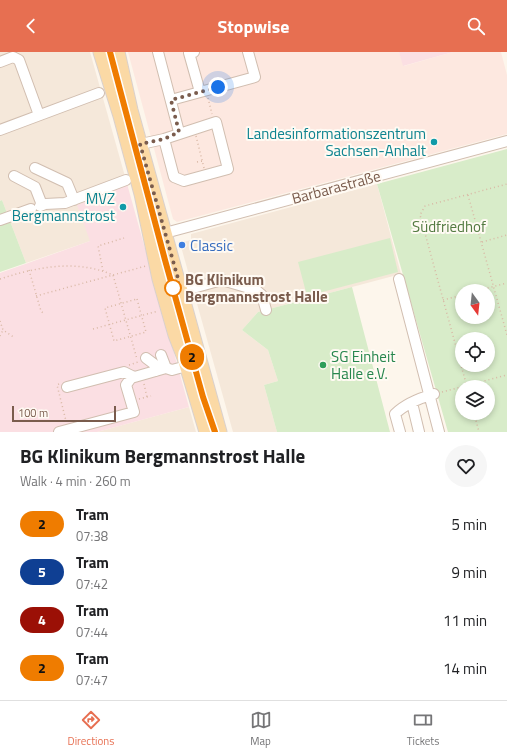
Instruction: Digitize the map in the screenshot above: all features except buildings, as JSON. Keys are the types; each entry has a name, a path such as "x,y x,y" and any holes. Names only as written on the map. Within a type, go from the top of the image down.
{"main road":[{"path":"100,52 120,116 141,194 156,264 175,335 186,365 206,432"},
{"path":"118,52 140,144 220,432"}],"street":[{"path":"158,52 179,132"},
{"path":"194,52 189,53 203,91"},
{"path":"171,100 255,77 248,52"},
{"path":"0,62 13,57 19,60 39,115"},
{"path":"0,130 99,93"},
{"path":"140,144 164,139 179,132 216,122 229,171 184,181 174,177 164,139"},
{"name":"Barbarastraße","path":"165,233 507,141"},
{"path":"35,168 67,184 74,200"},
{"path":"14,176 35,187 38,206"},
{"path":"0,220 38,206 65,203 126,180"},
{"path":"399,279 432,395 440,432"},
{"path":"182,291 222,280 256,290 262,295 266,310"},
{"path":"150,373 161,355"},
{"path":"146,358 154,364 150,373"},
{"path":"59,432 134,412 126,385 131,378 150,373 170,365 186,365 194,359 201,367"},
{"path":"67,387 124,372 150,373"},
{"path":"400,432 395,414 402,406 412,403 419,398 432,395"},
{"path":"412,403 419,432"}],"path":[{"path":"203,91 216,122"},
{"path":"194,128 206,175"},
{"path":"196,162 203,161"},
{"path":"464,380 420,215 426,206 507,184"},
{"path":"468,195 493,284"},
{"path":"481,242 507,235"},
{"path":"103,271 98,246 124,238"},
{"path":"36,296 156,264"},
{"path":"0,279 29,270 67,265 103,271 113,275"},
{"path":"29,270 40,311 44,314"},
{"path":"113,275 130,337 150,373 147,397"},
{"path":"495,286 507,283"},
{"path":"495,290 507,335"},
{"path":"443,300 455,297"},
{"path":"137,299 146,332 114,341 105,308 121,303 137,299"},
{"path":"93,329 161,310"},
{"path":"0,321 3,330 15,338"},
{"path":"0,336 3,330"},
{"path":"488,380 507,375"},
{"path":"432,395 455,389"},
{"path":"131,401 151,396"},
{"path":"476,420 479,432"}],"shaded area":[{"path":"0,52 90,52 126,180 110,193 90,241 26,263 2,200 0,201"},
{"path":"128,52 399,52 404,66 453,52 501,52 507,75 507,134 177,222 173,219"},
{"path":"399,52 453,52 403,66"},
{"path":"126,180 189,407 97,432 0,432 0,273 90,241 77,205 110,193 109,187"},
{"path":"377,184 401,274 258,312 242,330 268,350 278,381 264,385 277,432 233,432 180,243 191,240 191,234"},
{"path":"189,407 196,432 97,432"}],"green space":[{"name":"Südfriedhof","path":"507,149 507,432 448,432 377,184"},
{"path":"2,200 26,263 0,272 0,201"},
{"path":"390,238 398,272 307,296 298,262"},
{"name":"SG Einheit Halle e.V.","path":"352,287 390,432 277,432 264,385 278,381 268,350 242,330 258,312"}],"tram line":[{"path":"110,52 165,260 203,397 215,432"},
{"name":"2","path":"110,52 165,260 203,397 215,432"}],"place":[{"name":"Landesinformationszentrum Sachsen-Anhalt","path":"434,142"},
{"name":"MVZ Bergmannstrost","path":"123,207"},
{"name":"Classic","path":"182,245"},
{"name":"BG Klinikum Bergmannstrost Halle","path":"173,288"},
{"name":"SG Einheit Halle e.V.","path":"323,365"}],"route":[{"path":"173,288 179,282 140,144 164,139 179,132 171,100 218,87"}]}
